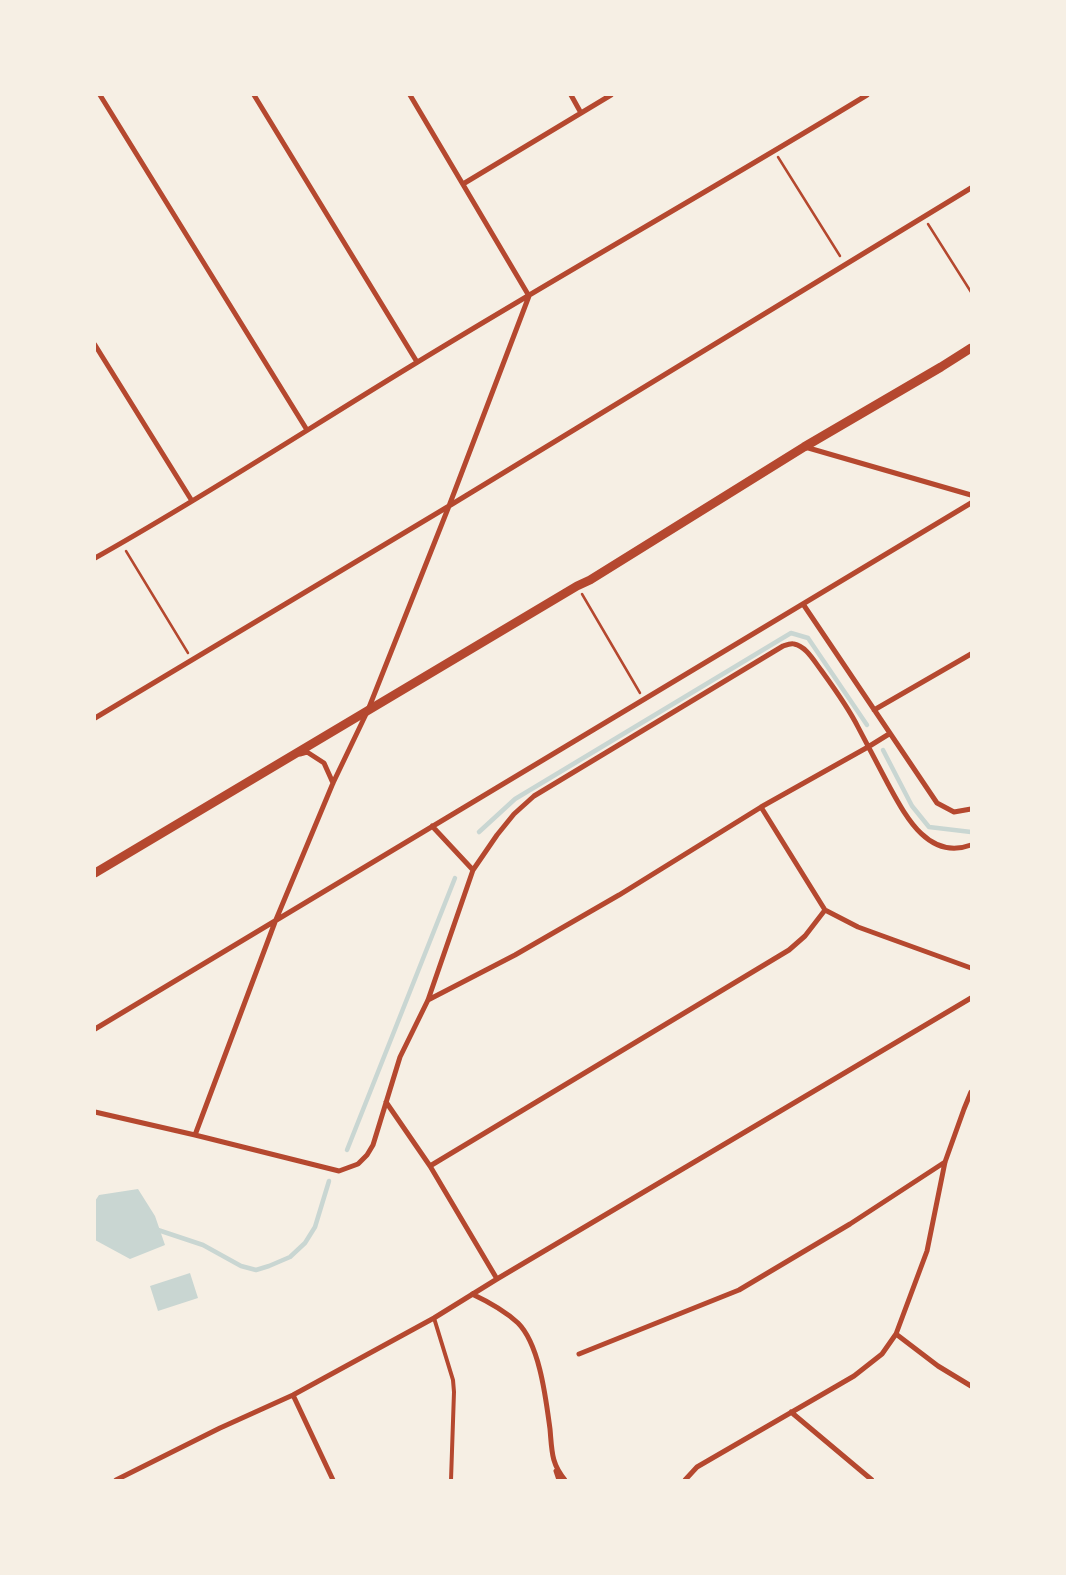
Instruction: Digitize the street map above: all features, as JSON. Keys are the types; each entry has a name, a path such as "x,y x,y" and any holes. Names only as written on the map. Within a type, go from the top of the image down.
{"street":[{"path":"100,95 307,430"},
{"path":"254,95 417,362"},
{"path":"410,95 529,296"},
{"path":"571,95 581,113"},
{"path":"463,184 611,95"},
{"path":"95,558 192,501 417,362 774,152 867,95"},
{"path":"95,718 449,506 971,188"},
{"path":"195,1135 275,922 333,783 368,710 449,506 529,296"},
{"path":"95,345 192,501"},
{"path":"95,873 590,580 804,447 971,348"},
{"path":"804,447 971,495"},
{"path":"95,1029 971,503"},
{"path":"803,604 937,803 954,812 971,809"},
{"path":"95,1112 339,1171 358,1164 367,1155 376,1136 400,1057 428,1000 473,870 514,814 534,796 782,646 793,644 809,654 857,725 904,813 913,826 924,837 950,848 971,845"},
{"path":"874,710 971,654"},
{"path":"428,1000 531,946 761,807 868,748 889,734"},
{"path":"297,754 307,752 317,758 324,764 333,783"},
{"path":"761,807 825,910 858,927 971,968"},
{"path":"432,826 473,870"},
{"path":"430,1166 789,950 805,936 825,910"},
{"path":"116,1480 211,1432 293,1395 434,1318 971,998"},
{"path":"685,1480 697,1468 854,1376 882,1354 896,1334 927,1251 945,1162 971,1092"},
{"path":"386,1102 430,1166 497,1279"},
{"path":"579,1354 739,1290 850,1224 945,1162"},
{"path":"472,1294 499,1308 519,1325 536,1355 546,1401 554,1463 559,1480"},
{"path":"896,1334 938,1366 971,1386"},
{"path":"293,1395 333,1480"},
{"path":"791,1412 872,1480"},
{"path":"554,1463 565,1480"}],"lane":[{"path":"434,1318 453,1386 451,1480"}],"path":[{"path":"774,152 845,264"},
{"path":"924,217 971,292"},
{"path":"122,543 193,660"},
{"path":"577,586 644,699"}],"shaded area":[{"path":"138,1189 155,1216 165,1245 130,1259 95,1240 95,1201 99,1195"},
{"path":"190,1273 198,1298 158,1311 150,1286"}],"waterway":[{"path":"479,832 515,799 791,633 808,638 867,725"},
{"path":"883,750 912,806 929,827 971,832"},
{"path":"347,1150 455,878"},
{"path":"155,1229 203,1245 241,1266 256,1270 290,1257 305,1243 315,1227 329,1181"}]}
